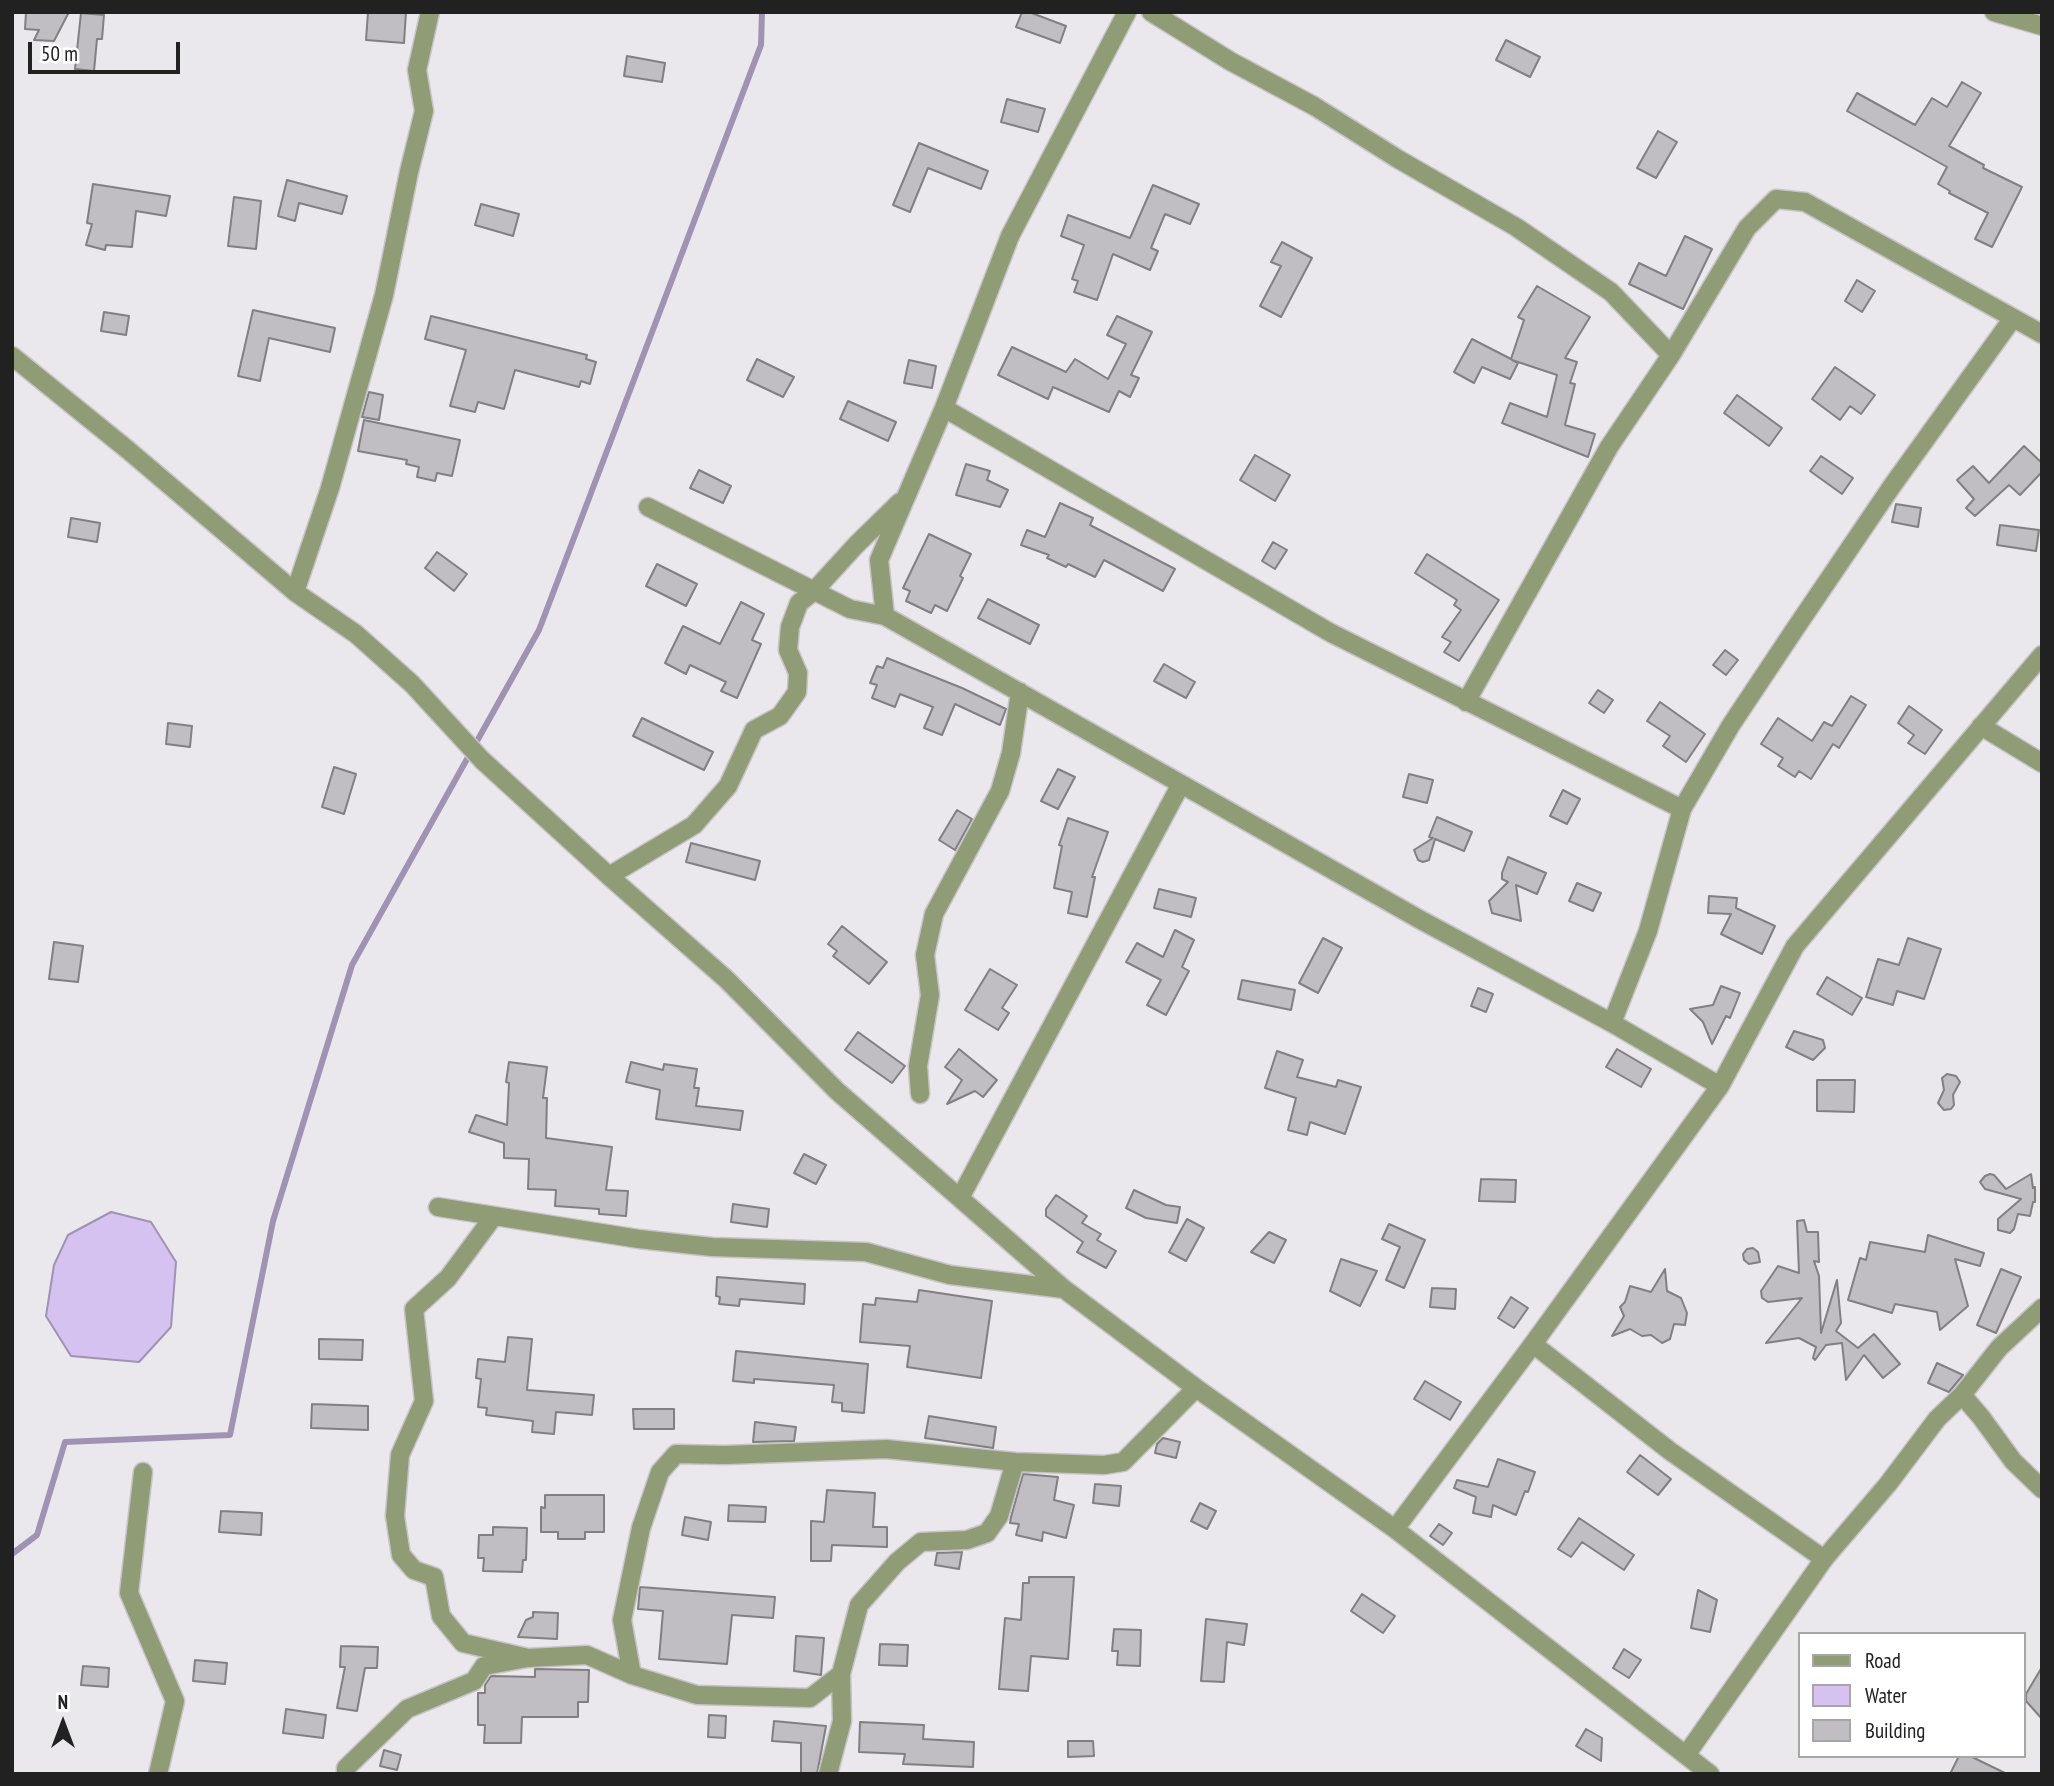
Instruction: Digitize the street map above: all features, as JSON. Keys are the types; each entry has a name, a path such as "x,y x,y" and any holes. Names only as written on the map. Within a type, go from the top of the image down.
{"street":[{"path":"295,592 330,488 384,295 424,111 417,70 430,12"},
{"path":"885,615 879,560 944,408 1010,236 1127,12"},
{"path":"1151,12 1230,61 1314,106 1398,159 1516,227 1611,292 1671,355"},
{"path":"1994,12 2042,26"},
{"path":"1466,702 1609,447 1671,355 1747,228 1776,199 1805,202 2042,334"},
{"path":"1612,1023 1648,931 1682,809 1731,725 1795,629 1892,486 2013,317"},
{"path":"12,356 128,450 295,592 376,652 412,684 482,760 726,979 837,1091 1064,1289 1196,1388 1395,1530 1710,1774"},
{"path":"944,408 1331,633 1682,809"},
{"path":"609,876 694,825 728,786 754,730 780,716 797,692 797,673 788,650 790,627 799,603 814,591 906,496"},
{"path":"648,508 850,609 885,615 1419,919 1612,1023 1720,1086"},
{"path":"1395,1530 1720,1086 1795,946 2042,655"},
{"path":"920,1094 918,1066 930,995 925,955 934,914 1000,791 1011,753 1020,692"},
{"path":"1982,726 2042,763"},
{"path":"960,1198 1181,784"},
{"path":"438,1207 639,1239 712,1247 866,1252 950,1275 1064,1289"},
{"path":"494,1216 448,1278 414,1308 424,1401 400,1455 395,1516 401,1555 414,1570 434,1577 441,1616 463,1643 528,1658"},
{"path":"1686,1755 1824,1559 1888,1484 1937,1419 1962,1395 1999,1348 2042,1308"},
{"path":"1533,1344 1671,1451 1824,1559"},
{"path":"632,1675 622,1620 641,1528 660,1472 676,1454 725,1455 886,1449 1015,1462 1104,1465 1123,1462 1196,1388"},
{"path":"1962,1395 2012,1461 2042,1489"},
{"path":"828,1774 842,1721 841,1674 859,1605 898,1562 921,1542 967,1539 987,1533 999,1516 1015,1462"},
{"path":"143,1472 129,1593 175,1700 158,1774"},
{"path":"346,1774 346,1768 407,1709 474,1681 484,1665 528,1658 587,1655 632,1675 697,1695 810,1698 841,1674"}],"water":[{"path":"111,1212 151,1222 176,1262 171,1327 139,1362 71,1356 46,1316 54,1265 68,1235"}],"building":[{"path":"26,12 69,12 54,41 34,40 39,30 25,29"},
{"path":"368,12 406,12 404,43 366,40"},
{"path":"1022,12 1029,12 1066,26 1060,43 1016,27"},
{"path":"81,13 104,15 102,39 97,39 94,71 75,69"},
{"path":"1506,40 1540,57 1530,77 1496,60"},
{"path":"627,56 665,63 662,82 624,76"},
{"path":"1962,82 1981,93 1949,146 1984,165 1983,168 2022,187 1992,247 1975,239 1988,213 1949,193 1950,191 1938,184 1947,167 1847,111 1857,93 1915,125 1932,98 1947,107"},
{"path":"1007,99 1045,109 1038,132 1001,122"},
{"path":"1658,131 1677,142 1656,178 1637,168"},
{"path":"919,143 988,171 981,189 928,168 910,212 893,205"},
{"path":"287,180 347,196 342,214 299,203 295,221 278,216"},
{"path":"93,184 170,196 166,216 136,211 132,247 106,245 105,250 86,245 92,224 87,223"},
{"path":"1153,185 1199,204 1190,224 1165,214 1151,248 1158,251 1150,270 1113,254 1097,300 1074,292 1078,281 1072,279 1084,245 1061,236 1068,215 1130,238"},
{"path":"234,197 261,201 256,249 228,246"},
{"path":"481,204 519,214 513,236 475,225"},
{"path":"1685,236 1712,249 1683,309 1629,284 1639,263 1666,276"},
{"path":"1282,242 1312,258 1281,317 1260,306 1281,266 1271,262"},
{"path":"1857,280 1875,291 1862,312 1845,301"},
{"path":"1537,286 1590,317 1565,358 1577,362 1570,383 1575,384 1565,425 1595,434 1588,457 1502,423 1510,403 1547,417 1557,375 1512,360 1518,363 1510,379 1482,367 1474,383 1454,372 1472,339 1511,359 1524,320 1518,317"},
{"path":"253,310 335,328 330,352 269,338 260,381 238,376"},
{"path":"104,312 129,316 126,335 101,331"},
{"path":"431,316 587,355 586,359 596,362 590,384 581,381 579,387 515,370 504,409 478,402 475,412 450,406 466,350 425,339"},
{"path":"1117,316 1152,332 1131,375 1139,378 1130,397 1119,391 1109,412 1053,387 1048,399 998,375 1012,347 1066,372 1075,359 1108,379 1126,344 1107,335"},
{"path":"757,359 794,377 783,397 747,380"},
{"path":"909,360 936,366 932,388 904,383"},
{"path":"1835,367 1875,395 1861,414 1850,406 1840,420 1812,399"},
{"path":"369,392 383,395 379,420 362,417"},
{"path":"1737,395 1782,428 1769,446 1724,413"},
{"path":"848,401 896,422 888,441 840,419"},
{"path":"364,420 460,440 452,476 437,473 435,481 417,477 419,467 406,464 407,460 358,451"},
{"path":"2024,446 2042,463 2042,472 2020,495 2009,485 1975,516 1966,508 1974,499 1957,480 1973,466 1989,483"},
{"path":"1255,455 1290,475 1275,501 1240,480"},
{"path":"1821,456 1853,478 1842,494 1810,471"},
{"path":"966,464 990,471 987,480 1008,490 1000,507 956,495"},
{"path":"699,470 731,486 723,503 690,488"},
{"path":"1060,503 1093,518 1090,525 1175,569 1163,591 1104,560 1095,577 1068,564 1066,567 1047,558 1049,555 1021,545 1027,530 1045,537"},
{"path":"1896,504 1921,508 1918,527 1892,522"},
{"path":"71,518 100,523 97,542 68,537"},
{"path":"2000,525 2039,530 2036,551 1997,545"},
{"path":"929,534 971,554 947,611 935,605 931,613 906,601 910,591 903,588"},
{"path":"1273,542 1287,550 1275,569 1262,561"},
{"path":"437,552 467,574 454,591 425,568"},
{"path":"1427,554 1499,600 1459,661 1444,652 1451,642 1442,637 1461,610 1454,605 1457,600 1415,573"},
{"path":"657,564 697,584 686,606 646,586"},
{"path":"988,599 1039,625 1030,644 978,618"},
{"path":"741,602 764,614 752,640 761,644 737,698 721,691 726,682 690,665 686,674 665,663 683,626 720,644"},
{"path":"1725,650 1738,660 1726,675 1713,665"},
{"path":"887,658 1006,709 1000,725 955,704 942,735 924,728 933,707 900,694 895,707 872,698 877,685 870,683 877,666 883,668"},
{"path":"1164,664 1195,682 1186,698 1154,681"},
{"path":"1598,690 1613,700 1604,713 1589,703"},
{"path":"1851,696 1866,705 1839,748 1833,744 1811,779 1799,771 1795,777 1778,766 1783,758 1761,744 1778,718 1812,741 1824,722 1832,726"},
{"path":"1660,702 1705,734 1686,762 1663,746 1670,736 1647,721"},
{"path":"1909,706 1942,730 1925,754 1908,743 1914,735 1898,723"},
{"path":"642,718 713,752 704,770 633,736"},
{"path":"168,723 192,726 190,747 166,744"},
{"path":"334,767 356,774 344,814 322,807"},
{"path":"1058,769 1075,777 1058,809 1041,801"},
{"path":"1409,774 1433,780 1427,803 1403,797"},
{"path":"1563,790 1580,799 1567,824 1550,816"},
{"path":"957,810 972,819 955,850 939,840"},
{"path":"1437,817 1472,832 1464,851 1435,839 1429,860 1423,862 1418,860 1414,850 1433,838 1429,837"},
{"path":"1068,818 1108,832 1092,877 1095,877 1087,917 1068,913 1072,892 1054,888 1062,846 1059,845"},
{"path":"691,843 760,861 755,880 686,862"},
{"path":"1508,857 1546,873 1537,894 1516,885 1521,921 1492,913 1489,901 1508,882 1502,879 1502,873"},
{"path":"1577,883 1601,893 1593,911 1569,901"},
{"path":"1159,889 1196,898 1191,917 1154,908"},
{"path":"1709,896 1737,898 1736,908 1775,926 1762,954 1721,934 1731,914 1708,913"},
{"path":"842,926 887,962 869,984 833,956 837,951 828,944"},
{"path":"1175,930 1194,940 1182,967 1189,971 1166,1015 1147,1005 1161,980 1126,962 1137,943 1163,957"},
{"path":"1323,938 1342,948 1318,993 1299,983"},
{"path":"1908,938 1941,949 1924,999 1897,991 1893,1005 1866,997 1878,959 1899,965"},
{"path":"54,942 83,946 78,982 49,979"},
{"path":"990,969 1017,985 1002,1008 1009,1013 998,1030 965,1010"},
{"path":"1827,977 1862,998 1852,1015 1817,994"},
{"path":"1242,980 1295,990 1291,1010 1238,999"},
{"path":"1721,986 1740,993 1730,1018 1726,1016 1712,1044 1703,1022 1690,1009 1713,1005"},
{"path":"1478,988 1493,994 1486,1012 1471,1006"},
{"path":"1794,1031 1823,1040 1825,1048 1813,1060 1786,1047"},
{"path":"858,1032 905,1066 892,1083 845,1050"},
{"path":"959,1049 997,1080 983,1097 975,1091 947,1104 962,1080 945,1067"},
{"path":"1617,1049 1651,1069 1641,1087 1606,1067"},
{"path":"1277,1051 1303,1060 1297,1077 1336,1087 1338,1080 1361,1087 1345,1134 1310,1122 1307,1135 1288,1130 1296,1098 1265,1088"},
{"path":"509,1062 547,1067 543,1098 547,1098 546,1138 612,1147 606,1190 628,1191 626,1216 599,1214 599,1209 555,1206 556,1190 528,1189 529,1159 504,1158 504,1143 469,1132 476,1115 507,1125 509,1083 506,1082"},
{"path":"631,1062 663,1070 664,1064 697,1069 694,1088 699,1088 696,1106 743,1111 740,1130 656,1119 660,1090 626,1082"},
{"path":"1947,1074 1956,1076 1960,1082 1953,1095 1954,1105 1951,1109 1944,1110 1938,1103 1944,1090 1942,1078"},
{"path":"1817,1080 1855,1080 1854,1112 1817,1111"},
{"path":"804,1154 826,1165 816,1184 794,1173"},
{"path":"1990,1174 2006,1189 2031,1174 2033,1188 2035,1187 2035,1202 2030,1216 2018,1214 2014,1229 2010,1233 1998,1230 1998,1219 2021,1199 1985,1189 1980,1182"},
{"path":"1481,1179 1516,1180 1515,1202 1479,1201"},
{"path":"1134,1190 1166,1205 1180,1207 1177,1223 1146,1218 1126,1208"},
{"path":"1056,1195 1087,1216 1082,1223 1101,1234 1097,1240 1116,1251 1106,1268 1077,1252 1083,1242 1046,1216 1046,1209"},
{"path":"733,1204 769,1209 767,1227 731,1222"},
{"path":"1187,1219 1204,1228 1186,1261 1169,1252"},
{"path":"1804,1220 1807,1232 1818,1232 1819,1262 1814,1261 1819,1276 1821,1333 1837,1280 1841,1323 1836,1331 1858,1348 1874,1334 1900,1364 1883,1378 1864,1355 1846,1380 1842,1343 1826,1345 1815,1360 1813,1358 1816,1347 1799,1338 1766,1343 1802,1298 1768,1302 1762,1298 1761,1291 1778,1266 1799,1273 1797,1221"},
{"path":"1389,1224 1425,1240 1404,1288 1386,1280 1400,1247 1382,1239"},
{"path":"1269,1232 1286,1240 1274,1263 1251,1252"},
{"path":"1928,1235 1984,1253 1980,1266 1955,1259 1968,1306 1940,1330 1937,1312 1895,1304 1892,1313 1848,1300 1860,1258 1866,1260 1870,1242 1925,1252"},
{"path":"1753,1248 1758,1252 1760,1262 1749,1264 1744,1260 1743,1254 1747,1249"},
{"path":"1341,1259 1377,1271 1360,1306 1330,1291"},
{"path":"1665,1269 1667,1291 1681,1298 1687,1313 1685,1325 1674,1324 1670,1339 1662,1343 1651,1335 1642,1336 1630,1329 1612,1336 1624,1316 1620,1307 1625,1302 1630,1286 1651,1292"},
{"path":"2001,1269 2021,1277 1996,1333 1977,1325"},
{"path":"717,1277 805,1284 804,1304 740,1299 739,1306 719,1304 720,1297 716,1296"},
{"path":"1432,1288 1456,1289 1455,1309 1430,1307"},
{"path":"919,1290 992,1301 981,1378 907,1367 910,1346 860,1342 863,1304 875,1305 876,1298 917,1302"},
{"path":"1511,1297 1528,1308 1514,1328 1498,1318"},
{"path":"508,1337 532,1339 527,1390 594,1395 592,1415 556,1412 554,1434 532,1432 533,1421 486,1415 487,1408 478,1407 481,1379 476,1378 478,1359 505,1362"},
{"path":"319,1339 363,1340 362,1360 319,1359"},
{"path":"736,1351 868,1364 864,1413 842,1411 842,1403 832,1402 834,1385 754,1379 754,1383 733,1381"},
{"path":"1937,1363 1963,1375 1949,1392 1928,1383"},
{"path":"1425,1381 1461,1402 1450,1420 1414,1399"},
{"path":"312,1404 368,1406 368,1430 311,1428"},
{"path":"633,1409 674,1409 674,1429 634,1429"},
{"path":"929,1416 996,1427 993,1448 925,1438"},
{"path":"755,1422 796,1427 794,1441 753,1442"},
{"path":"1163,1438 1180,1442 1176,1458 1155,1453 1157,1444"},
{"path":"1640,1455 1671,1479 1658,1495 1627,1472"},
{"path":"1498,1459 1535,1472 1528,1492 1525,1491 1516,1515 1493,1505 1491,1517 1473,1513 1476,1497 1454,1488 1457,1480 1488,1487"},
{"path":"1023,1474 1058,1477 1054,1500 1074,1505 1066,1538 1043,1532 1042,1541 1016,1535 1019,1524 1010,1523"},
{"path":"1095,1484 1121,1486 1119,1506 1093,1503"},
{"path":"827,1490 875,1493 873,1527 887,1527 887,1547 832,1545 831,1561 811,1561 811,1521 824,1522"},
{"path":"545,1495 604,1495 604,1532 585,1532 585,1539 558,1539 558,1532 541,1532 541,1507 545,1508"},
{"path":"1200,1503 1216,1511 1207,1529 1191,1521"},
{"path":"729,1505 766,1507 765,1522 728,1521"},
{"path":"221,1511 262,1513 261,1535 219,1532"},
{"path":"685,1517 711,1522 708,1540 682,1535"},
{"path":"1579,1518 1634,1555 1624,1570 1582,1542 1571,1557 1558,1549"},
{"path":"1439,1524 1452,1533 1443,1545 1430,1536"},
{"path":"493,1527 527,1528 526,1560 523,1560 522,1572 483,1571 484,1558 478,1558 479,1535 493,1535"},
{"path":"962,1552 959,1569 935,1565 937,1553"},
{"path":"1029,1577 1074,1577 1068,1659 1031,1656 1028,1691 999,1689 1005,1618 1021,1620 1023,1583 1029,1583"},
{"path":"640,1587 775,1597 773,1618 732,1615 727,1664 659,1659 663,1611 638,1609"},
{"path":"1698,1590 1717,1600 1710,1632 1691,1628"},
{"path":"1362,1594 1395,1616 1383,1633 1351,1611"},
{"path":"533,1612 558,1613 557,1639 518,1637 526,1620 533,1617"},
{"path":"1206,1619 1247,1624 1244,1645 1227,1642 1224,1682 1201,1681"},
{"path":"1114,1629 1141,1630 1140,1666 1117,1665 1118,1651 1112,1651"},
{"path":"796,1636 824,1638 821,1675 794,1671"},
{"path":"880,1644 908,1645 907,1666 879,1665"},
{"path":"341,1646 378,1647 377,1668 365,1668 357,1711 337,1708 345,1667 340,1667"},
{"path":"1624,1649 1641,1660 1629,1678 1613,1668"},
{"path":"195,1660 227,1663 225,1684 193,1681"},
{"path":"83,1666 109,1668 108,1687 81,1685"},
{"path":"2042,1667 2042,1719 2026,1701 2026,1694"},
{"path":"535,1669 589,1670 588,1702 578,1702 578,1717 522,1717 521,1743 484,1743 485,1725 478,1725 478,1693 485,1693 485,1685 491,1676 535,1677"},
{"path":"286,1709 326,1715 323,1738 283,1733"},
{"path":"709,1715 726,1716 725,1738 708,1737"},
{"path":"774,1721 826,1726 817,1774 801,1774 801,1743 772,1741"},
{"path":"860,1722 924,1725 923,1739 974,1742 973,1767 903,1764 905,1754 859,1752"},
{"path":"1586,1729 1602,1738 1601,1761 1576,1746"},
{"path":"1068,1741 1093,1741 1094,1756 1068,1757"},
{"path":"384,1750 401,1755 397,1770 380,1766"},
{"path":"1958,1758 1974,1758 2007,1774 1950,1774"}],"waterway":[{"path":"12,1554 37,1535 65,1442 230,1435 273,1221 352,965 539,630 761,45 762,12"}]}
